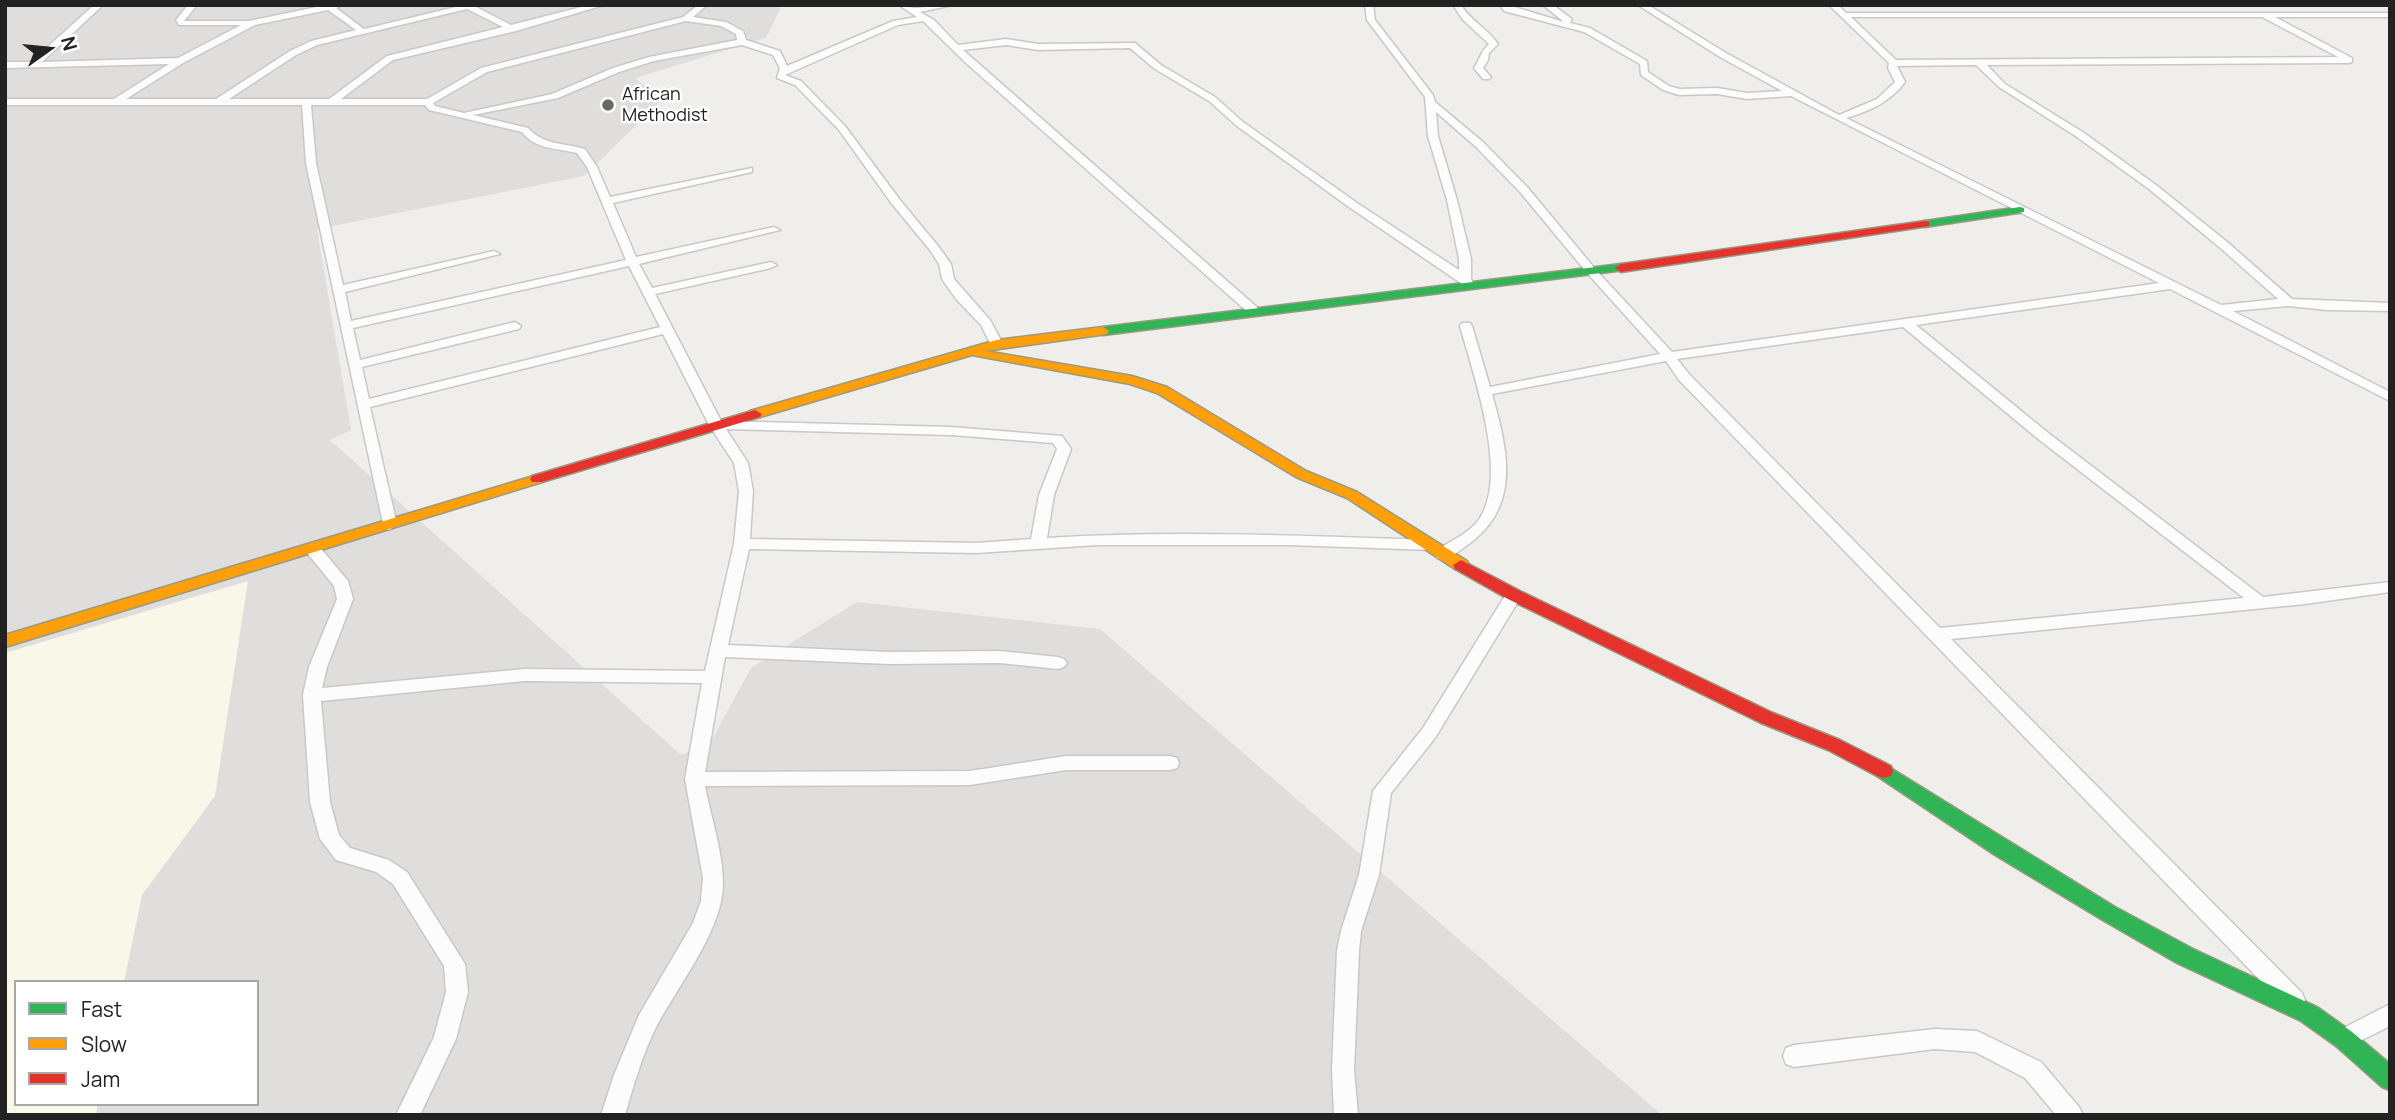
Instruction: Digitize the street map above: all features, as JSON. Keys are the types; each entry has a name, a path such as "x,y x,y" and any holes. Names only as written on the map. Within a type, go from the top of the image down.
{"street":[{"path":"34,64 99,5"},
{"path":"193,5 180,20 182,23 252,23 334,6 361,30"},
{"path":"331,102 390,58 600,5"},
{"path":"5,102 218,102 306,109 331,102 428,102 443,96 471,75 484,69 686,19 704,5"},
{"path":"908,8 949,5"},
{"path":"1369,5 1371,20 1430,96 1433,136 1452,200 1468,283"},
{"path":"1457,5 1466,22 1490,37 1494,44 1485,52 1484,60 1478,68 1486,77"},
{"path":"1504,5 1507,9 1587,30"},
{"path":"1547,5 1644,63 1644,73 1674,90 1717,91 1747,96 1791,93"},
{"path":"1833,5 1894,63 2349,60 2264,15"},
{"path":"2164,5 2182,15"},
{"path":"218,102 293,52 361,30 472,6 513,29"},
{"path":"943,6 946,26 955,48 1255,312"},
{"path":"1646,7 1663,7"},
{"path":"1646,7 1838,118 2390,397"},
{"path":"908,8 946,26"},
{"path":"1844,15 2390,15"},
{"path":"925,18 896,23 783,71 780,76 799,83 842,128 934,248 945,264 948,279 986,323 997,344"},
{"path":"686,19 735,28 743,42"},
{"path":"118,100 180,61 252,23"},
{"path":"456,114 535,101 569,91 636,63 743,42 777,52 783,71"},
{"path":"955,48 1006,42 1038,47 1130,44 1158,67 1212,99 1240,124 1353,205 1468,283"},
{"path":"5,65 180,61"},
{"path":"1838,118 1867,109 1893,91 1899,82 1892,68 1894,63"},
{"path":"1979,64 1990,70 2001,86 2053,116 2108,154 2243,260 2288,302"},
{"path":"428,102 432,108 525,130 535,140 552,147 582,151 592,167 648,292 716,425 741,463 746,491 742,544 712,677 694,779 713,878 711,901 702,926 647,1022 612,1115"},
{"path":"1432,104 1503,166 1592,272 1669,356 1684,377 2309,1014 2344,1039 2390,1079"},
{"path":"306,109 311,163 389,525"},
{"path":"606,201 748,170"},
{"path":"5,641 716,425 997,344 1468,283 1592,272 2020,210"},
{"path":"346,326 774,230"},
{"path":"339,290 495,254"},
{"path":"648,292 771,265"},
{"path":"1483,392 1669,356 2171,285"},
{"path":"2218,309 2288,302 2390,307"},
{"path":"1905,322 2051,442 2259,602"},
{"path":"355,365 515,326"},
{"path":"742,544 976,548 1098,540 1289,540 1437,550 1485,523 1494,509 1500,474 1493,421 1466,326"},
{"path":"363,405 667,329"},
{"path":"968,352 1149,384 1209,416 1301,474 1352,495 1437,550 1514,595 1767,718 1833,745 1898,778 2002,849 2108,913 2185,956 2309,1014"},
{"path":"716,425 951,431 1057,439 1064,449 1046,489 1040,514 1039,544"},
{"path":"312,549 342,585 345,598 318,667 312,695 320,802 330,839 344,853 382,866 400,878 454,964 457,992 445,1040 408,1115"},
{"path":"1937,634 2390,587"},
{"path":"1346,1115 1343,1070 1348,951 1351,931 1369,875 1382,791 1429,733 1514,595"},
{"path":"718,651 889,658 1000,657 1058,663"},
{"path":"312,695 525,675 712,677"},
{"path":"694,779 970,778 1066,763 1170,762"},
{"path":"2344,1039 2390,1014"},
{"path":"1794,1056 1935,1039 1978,1042 2033,1070 2071,1115"}],"shaded area":[{"path":"5,5 782,5 766,38 635,78 662,100 584,176 317,229 351,430 330,440 681,755 710,743 751,668 857,602 1100,629 1662,1115 5,1115"},
{"path":"248,581 215,796 142,895 124,980 14,980 14,1106 98,1106 96,1115 5,1115 5,653"}],"traffic: fast":[{"path":"1925,224 2020,210"},
{"path":"1103,331 1621,268"},
{"path":"1884,771 2002,849 2108,913 2185,956 2309,1014 2344,1039 2390,1079"}],"traffic: slow":[{"path":"755,414 997,344 1103,331"},
{"path":"977,354 1132,380 1162,390 1301,474 1352,495 1461,565"},
{"path":"5,641 537,479"}],"traffic: jam":[{"path":"1621,268 1925,224"},
{"path":"537,479 755,414"},
{"path":"1461,565 1514,595 1767,718 1834,745 1884,771"}],"place":[{"name":"African Methodist","path":"608,105"}]}
